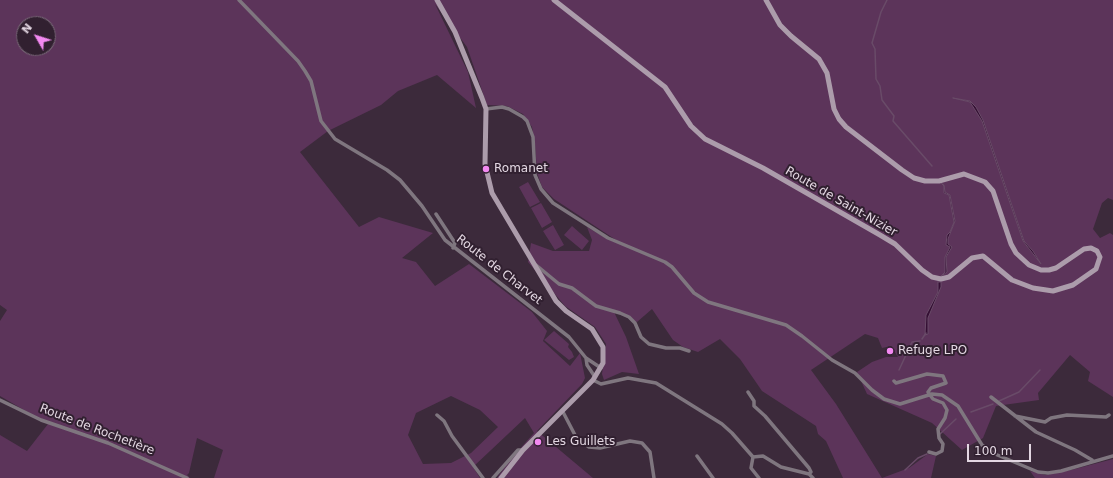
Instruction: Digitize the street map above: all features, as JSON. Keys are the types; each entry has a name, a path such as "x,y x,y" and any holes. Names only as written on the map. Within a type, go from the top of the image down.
{"main road":[{"path":"437,0 464,51 486,109 485,164 492,193 559,305 592,329 599,337 604,351 601,368 594,379 523,450 501,478"},
{"name":"Route de Saint-Nizier","path":"554,0 665,87 691,126 705,139 763,168 884,237 932,277 941,279 949,277 972,258 983,256 1012,280 1033,288 1053,291 1072,285 1096,269 1100,257 1097,251 1091,248 1084,249 1056,268 1049,270 1041,270 1029,265 1016,253 1011,244 993,191 985,182 964,174 939,181 925,181 914,178 846,127 839,119 834,109 827,72 820,59 791,36 780,25 766,0"}],"street":[{"name":"Route de Charvet","path":"239,0 305,71 311,80 321,121 335,139 387,170 400,180 422,206 445,240 453,248 569,337 586,358 601,368"},
{"path":"486,109 502,107 509,109 527,121 533,137 534,161 538,182 546,196 554,203 608,238 665,262 672,267 699,296 708,302 786,326 802,336 832,360 855,373 878,395 892,403 907,403 930,395 942,395 954,402 962,412 982,445 994,453 1029,469 1048,473 1066,469 1092,460 1113,456"},
{"path":"436,214 455,243 453,248"},
{"path":"532,262 559,284 572,288 596,306 620,312 629,317 635,323 641,337 649,344 666,348 680,348 689,351"},
{"name":"Route de Charvet","path":"586,358 587,365 594,379"},
{"path":"894,381 896,383 927,374 942,376 946,383 931,388 928,392 933,399 943,403 947,410 938,429 939,438 944,447 940,453 936,454 929,452"},
{"path":"594,379 596,384 601,384 621,379 639,378 660,385 722,424 753,457"},
{"path":"748,392 754,401 754,406 765,416 809,468 811,472 809,474"},
{"path":"991,396 1014,416 1036,432 1075,450 1092,460"},
{"name":"Route de Rochetière","path":"0,400 41,420 108,443 187,478"},
{"path":"562,412 576,437 589,447 600,448 630,441 642,443 650,452 654,478"},
{"path":"437,415 444,421 452,436 482,478"},
{"path":"1014,416 1045,422 1051,418 1067,415 1106,417 1109,415"},
{"path":"493,478 518,450 523,450"},
{"path":"753,457 760,455 781,467 809,474 813,478"},
{"path":"697,456 713,478"},
{"path":"753,457 751,468 759,478"}],"shaded area":[{"path":"0,0 1113,0 1113,200 1108,198 1102,203 1093,229 1100,238 1110,233 1113,235 1113,397 1088,381 1090,372 1070,355 1038,393 1039,400 996,406 983,438 962,450 932,423 867,394 857,372 872,362 886,357 898,357 891,346 882,348 878,338 865,334 811,370 836,404 882,478 843,478 826,441 818,434 816,426 762,391 740,359 720,339 698,352 683,347 673,340 652,309 637,322 614,312 626,337 639,374 622,372 604,380 602,374 606,344 595,327 565,306 528,262 531,243 553,251 589,251 592,240 587,227 604,237 616,240 554,199 542,187 537,173 532,127 523,114 507,106 487,105 467,47 435,4 468,72 476,108 437,75 398,91 381,105 328,131 300,152 359,227 379,217 433,233 402,258 416,262 435,286 469,264 532,312 547,331 543,341 570,366 580,353 585,378 582,384 537,431 593,478 497,478 510,460 534,433 525,418 473,467 480,478 214,478 223,450 197,438 189,473 187,475 190,478 0,478 0,435 27,451 48,424 0,396 0,321 7,310 0,305","holes":["451,396 480,410 498,427 471,453 451,463 423,464 408,435 416,413"]},
{"path":"953,98 970,101 976,107 983,120 1024,241 1033,251 1041,264 1023,241 982,121 970,102"},
{"path":"528,182 540,202 530,207 519,187"},
{"path":"940,182 944,185 945,192 950,195 955,221 948,239 948,244 952,247 946,257 947,272 940,277 945,272 945,257 950,247 946,245 947,235 950,232 954,222 949,195 944,193 944,186"},
{"path":"541,203 552,222 542,228 531,208"},
{"path":"553,225 564,245 555,250 543,231"},
{"path":"572,226 589,241 582,250 564,235"},
{"path":"938,282 941,282 941,287 928,318 928,334 925,335 926,315 938,292"},
{"path":"554,331 569,344 568,347 574,357 569,360 544,340"},
{"path":"928,454 936,456 931,478 882,478 909,468"},
{"path":"1113,459 1113,478 1035,478 1030,471 1045,475"}],"waterway":[{"path":"887,0 881,12 872,43 875,49 876,79 880,86 882,100 894,116 893,121 932,166"},
{"path":"922,339 926,333"},
{"path":"899,370 912,342 920,341"},
{"path":"999,401 1019,392 1040,370"},
{"path":"971,412 993,404"},
{"path":"940,434 956,419"},
{"path":"905,470 918,458 927,454"}],"place":[{"name":"Romanet","path":"486,169"},
{"name":"Refuge LPO","path":"890,351"},
{"name":"Les Guillets","path":"538,442"}]}
